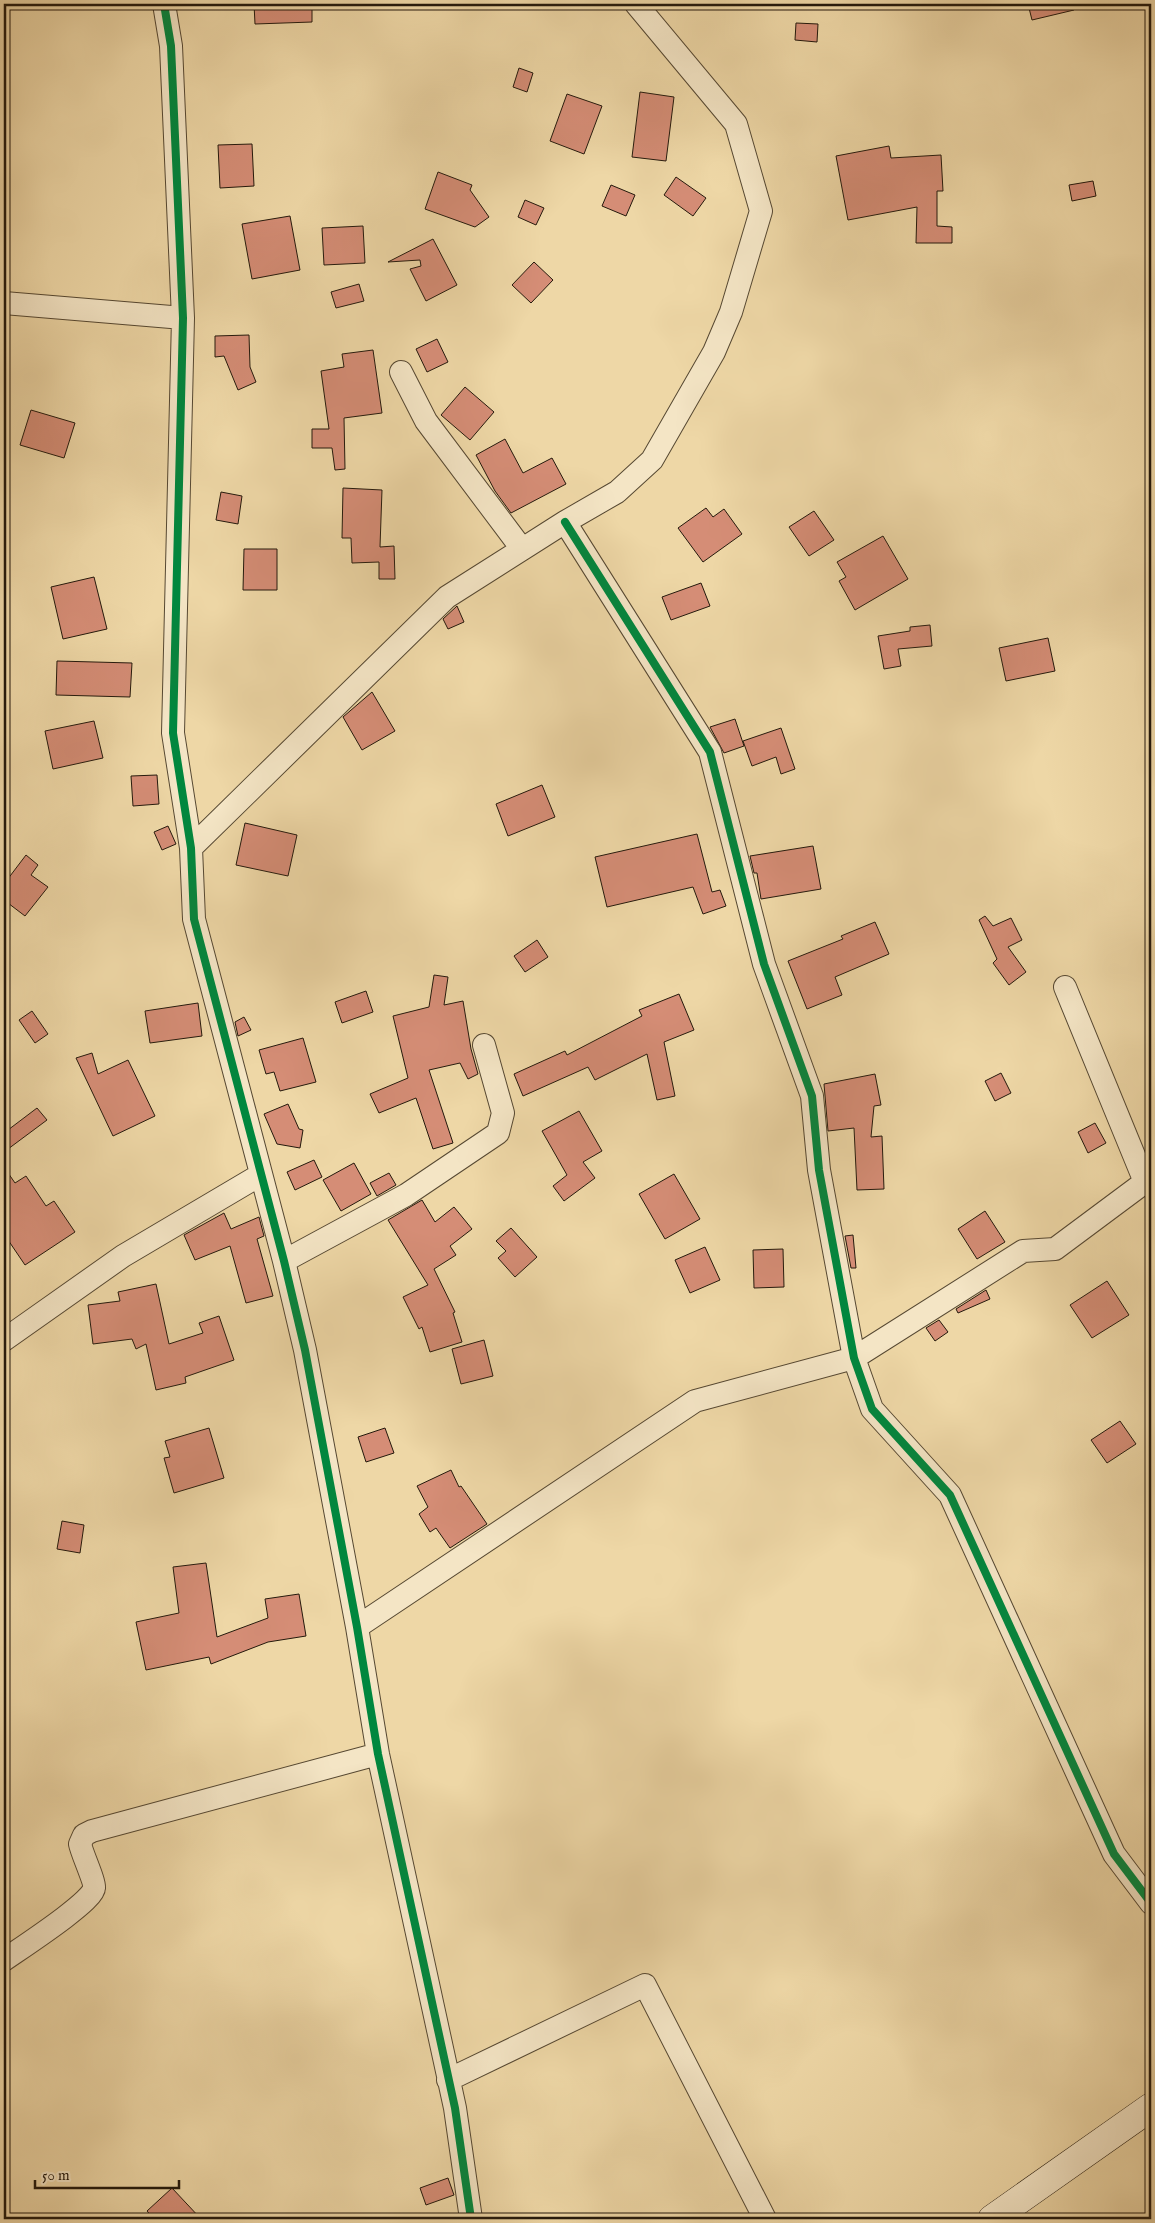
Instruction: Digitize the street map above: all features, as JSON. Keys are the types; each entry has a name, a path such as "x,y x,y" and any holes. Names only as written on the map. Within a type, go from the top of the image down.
{"main road":[{"path":"992,2219 1151,2107"}],"street":[{"path":"164,4 171,46 183,318 173,733 191,848 194,919 260,1176 284,1261 305,1350 357,1627 378,1754 455,2108 471,2219"},
{"path":"191,848 447,597 565,522 617,492 652,460 714,352 731,312 761,211 736,124 636,4"},
{"path":"4,303 183,318"},
{"path":"401,372 426,421 522,549"},
{"path":"565,522 710,752 764,964 812,1096 819,1170 854,1358 872,1409 950,1495 1114,1854 1151,1903"},
{"path":"357,1627 695,1401 854,1358 1023,1251 1055,1249 1148,1188 1065,987"},
{"path":"284,1261 406,1195 498,1133 503,1113 484,1045"},
{"path":"4,1340 123,1256 260,1176"},
{"path":"4,1960 92,1896 94,1888 80,1844 84,1835 92,1831 378,1754"},
{"path":"448,2080 646,1985 765,2219"}],"building":[{"path":"254,4 312,4 312,22 255,24"},
{"path":"1028,4 1074,4 1074,10 1032,20"},
{"path":"796,23 818,24 817,42 795,40"},
{"path":"519,68 533,73 527,92 513,87"},
{"path":"640,92 674,97 666,161 632,157"},
{"path":"567,94 602,106 584,154 550,141"},
{"path":"252,144 254,186 220,188 218,145"},
{"path":"889,146 891,158 941,155 943,191 937,191 937,226 952,227 952,243 916,243 917,207 848,220 836,156"},
{"path":"438,172 472,185 470,190 489,217 475,227 425,209"},
{"path":"676,177 706,198 693,216 664,195"},
{"path":"1093,181 1096,196 1072,201 1069,185"},
{"path":"611,185 635,195 626,216 602,206"},
{"path":"525,200 544,208 536,225 518,217"},
{"path":"290,216 300,270 252,279 242,224"},
{"path":"363,226 365,263 324,265 322,228"},
{"path":"433,239 457,285 426,301 410,269 421,266 420,260 388,262"},
{"path":"534,262 553,280 531,303 512,285"},
{"path":"359,284 364,301 336,308 331,292"},
{"path":"249,335 250,367 256,382 238,390 224,356 215,357 215,336"},
{"path":"437,339 448,362 427,372 416,349"},
{"path":"373,350 382,413 344,418 345,469 335,470 332,448 312,448 312,429 329,429 321,371 344,367 342,354"},
{"path":"465,387 494,412 470,440 441,415"},
{"path":"31,410 75,423 64,458 20,445"},
{"path":"505,439 523,473 552,458 566,484 511,513 495,491 476,455"},
{"path":"343,488 382,490 380,547 394,546 395,579 379,579 379,562 352,563 351,538 342,538"},
{"path":"221,492 242,496 238,524 216,520"},
{"path":"706,508 713,517 724,509 742,534 703,562 678,528"},
{"path":"814,511 834,540 809,556 789,527"},
{"path":"883,536 908,579 855,610 839,581 846,577 837,562"},
{"path":"244,549 277,549 277,590 243,590"},
{"path":"94,577 107,629 63,639 51,587"},
{"path":"701,583 710,606 671,620 662,597"},
{"path":"457,606 464,622 448,629 443,619"},
{"path":"930,625 932,646 898,649 901,666 884,669 878,636 910,631 910,627"},
{"path":"1048,638 1055,671 1006,681 999,648"},
{"path":"57,661 132,663 130,697 56,695"},
{"path":"372,692 395,731 362,750 343,717"},
{"path":"735,719 744,746 724,753 710,727"},
{"path":"94,721 103,758 53,769 45,731"},
{"path":"781,728 795,769 781,774 776,757 752,766 743,741"},
{"path":"157,775 159,804 133,806 131,776"},
{"path":"542,785 555,817 508,836 496,804"},
{"path":"245,823 297,835 288,876 236,865"},
{"path":"168,826 176,844 162,850 154,832"},
{"path":"697,834 712,892 720,890 726,906 703,914 693,887 607,907 595,857"},
{"path":"813,846 821,889 761,899 757,873 754,873 750,856"},
{"path":"26,855 38,865 31,875 48,887 25,916 4,900 4,884"},
{"path":"985,916 993,926 1011,918 1022,940 1008,947 1026,972 1009,985 993,963 997,959 979,920"},
{"path":"875,922 889,954 835,977 842,995 807,1009 788,961 843,939 841,936"},
{"path":"537,940 548,957 525,972 514,956"},
{"path":"434,975 448,977 444,1005 463,1001 471,1049 478,1074 468,1079 460,1063 429,1070 453,1143 433,1149 416,1098 379,1113 370,1094 408,1078 393,1016 429,1007"},
{"path":"366,991 373,1012 342,1023 335,1002"},
{"path":"679,994 694,1030 664,1042 675,1096 657,1100 647,1054 595,1080 588,1067 523,1096 514,1074 565,1051 567,1055 642,1016 639,1010"},
{"path":"198,1003 202,1036 150,1043 145,1011"},
{"path":"32,1011 48,1034 35,1043 19,1020"},
{"path":"244,1017 251,1030 238,1036 235,1022"},
{"path":"303,1038 316,1082 280,1091 274,1072 266,1074 259,1050"},
{"path":"92,1053 98,1074 128,1060 155,1116 113,1136 76,1058"},
{"path":"1001,1073 1011,1093 995,1101 985,1081"},
{"path":"875,1074 881,1105 874,1106 871,1137 882,1136 884,1189 857,1190 854,1128 828,1131 824,1084"},
{"path":"288,1104 299,1129 303,1130 300,1148 277,1144 264,1114"},
{"path":"37,1108 47,1120 4,1152 4,1133"},
{"path":"579,1111 602,1151 583,1162 595,1178 564,1201 553,1186 567,1175 542,1131"},
{"path":"1095,1123 1106,1143 1088,1153 1078,1132"},
{"path":"314,1160 322,1177 295,1190 287,1172"},
{"path":"354,1163 371,1194 341,1211 323,1180"},
{"path":"4,1167 15,1183 26,1176 46,1206 54,1201 75,1232 25,1265 4,1234"},
{"path":"389,1173 396,1185 377,1196 370,1183"},
{"path":"674,1174 700,1219 665,1239 639,1194"},
{"path":"422,1200 435,1222 454,1207 472,1229 450,1246 456,1255 434,1269 455,1312 453,1313 462,1342 430,1352 422,1327 419,1329 403,1297 428,1285 388,1220"},
{"path":"985,1211 1005,1242 977,1259 958,1229"},
{"path":"224,1213 231,1229 259,1217 264,1236 257,1239 273,1296 246,1303 230,1246 195,1260 184,1235"},
{"path":"511,1228 537,1257 515,1277 498,1258 506,1251 496,1241"},
{"path":"853,1235 856,1268 851,1268 845,1236"},
{"path":"705,1247 720,1280 690,1293 675,1260"},
{"path":"783,1249 784,1287 754,1288 753,1250"},
{"path":"1107,1281 1129,1315 1092,1338 1070,1305"},
{"path":"156,1284 169,1344 203,1333 199,1323 219,1316 234,1360 185,1377 186,1383 156,1390 146,1344 136,1349 132,1339 93,1344 88,1305 120,1301 118,1292"},
{"path":"986,1290 990,1299 958,1313 956,1309"},
{"path":"939,1320 948,1332 935,1341 926,1328"},
{"path":"484,1340 493,1376 461,1384 452,1349"},
{"path":"1120,1421 1136,1444 1107,1463 1091,1440"},
{"path":"209,1428 224,1478 174,1493 164,1458 170,1457 165,1441"},
{"path":"385,1428 394,1453 366,1462 358,1437"},
{"path":"451,1470 459,1487 461,1486 487,1524 450,1548 436,1528 430,1532 419,1514 428,1507 417,1486"},
{"path":"62,1521 84,1525 80,1553 57,1549"},
{"path":"206,1563 217,1637 268,1618 265,1599 299,1594 306,1636 268,1642 211,1664 209,1657 146,1670 136,1622 179,1613 173,1567"},
{"path":"448,2178 454,2195 426,2205 420,2188"},
{"path":"172,2188 201,2219 154,2219 147,2211"}],"cycle path":[{"path":"164,4 171,46 183,318 173,733 191,848 194,919 284,1261 305,1350 357,1627 378,1754 455,2108 471,2219"},
{"path":"565,522 710,752 764,964 812,1096 819,1170 854,1358 872,1409 950,1495 1114,1854 1151,1903"}]}
